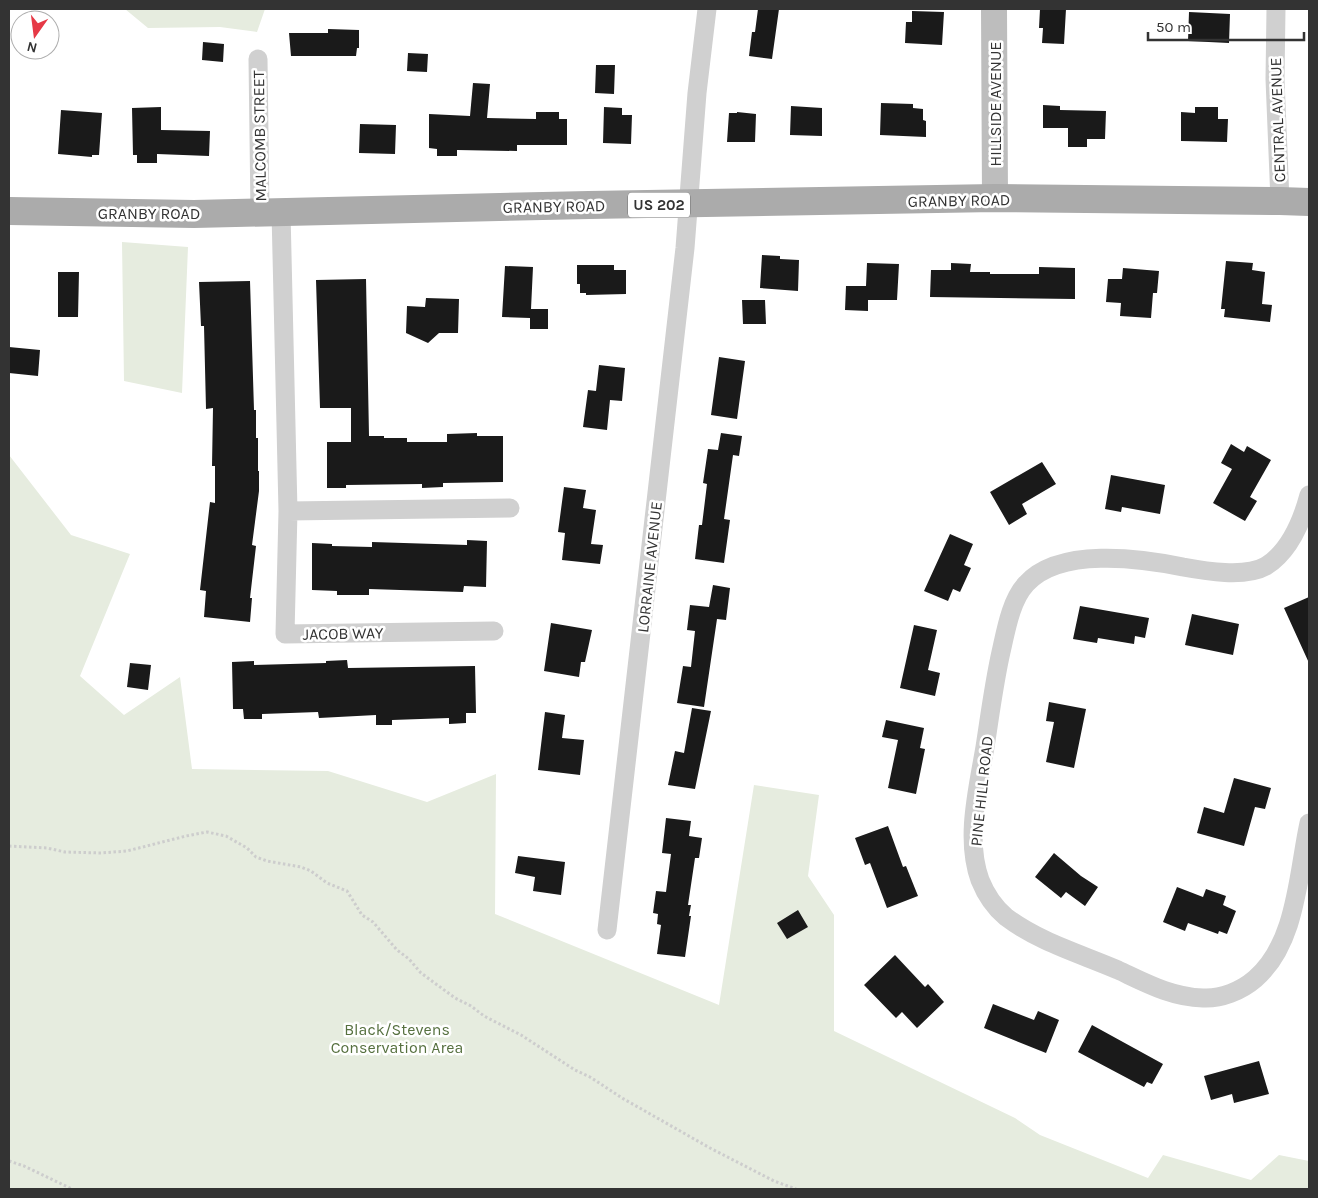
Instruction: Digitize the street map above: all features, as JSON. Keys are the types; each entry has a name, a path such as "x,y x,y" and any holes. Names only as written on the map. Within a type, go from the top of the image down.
{"main road":[{"name":"GRANBY ROAD","path":"9,211 116,214 270,212 995,198 1280,200 1309,202"}],"street":[{"name":"LORRAINE AVENUE","path":"607,930 685,248 697,93 707,9"},
{"name":"HILLSIDE AVENUE","path":"994,9 995,198"},
{"name":"CENTRAL AVENUE","path":"1276,9 1275,88 1280,200"},
{"name":"MALCOMB STREET","path":"258,59 270,212"},
{"name":"JACOB WAY","path":"270,212 288,511 285,634 494,631"},
{"name":"PINE HILL ROAD","path":"1309,495 1302,518 1294,535 1275,559 1264,567 1251,571 1222,572 1200,570 1156,561 1122,558 1090,559 1059,564 1036,576 1026,584 1016,598 1001,652 976,801 974,850 976,865 985,891 992,902 1006,916 1067,950 1118,970 1157,989 1178,996 1204,999 1218,998 1242,988 1253,980 1273,958 1286,932 1299,880 1309,822"},
{"path":"288,511 510,508"}],"path":[{"path":"9,846 47,848 65,852 101,853 127,851 207,832 226,836 247,848 256,858 311,871 326,883 347,891 362,915 373,922 421,974 455,998 471,1006 484,1016 521,1035 575,1070 710,1148 774,1181 796,1189"},
{"path":"9,1161 24,1166 72,1189"}],"green space":[{"path":"125,9 265,9 257,32 220,27 148,28"},
{"path":"122,242 188,247 182,393 124,381"},
{"name":"Black/Stevens Conservation Area","path":"9,455 71,535 130,554 80,676 124,715 180,677 192,769 328,771 427,802 496,774 495,914 719,1005 754,785 819,795 808,876 834,915 834,1031 1015,1118 1040,1135 1148,1178 1163,1155 1251,1180 1279,1155 1309,1161 1309,1189 9,1189"}],"building":[{"path":"758,9 779,9 772,59 749,56 752,32 755,32"},
{"path":"1040,9 1066,9 1064,44 1042,43 1043,28 1039,28"},
{"path":"912,11 944,12 942,45 905,43 906,22 912,22"},
{"path":"1189,12 1230,14 1229,43 1188,41"},
{"path":"328,29 359,30 359,48 357,48 356,56 291,56 289,33 328,33"},
{"path":"203,42 224,44 223,62 202,60"},
{"path":"408,53 428,54 427,72 407,71"},
{"path":"596,65 615,65 614,94 595,93"},
{"path":"473,83 490,84 487,118 536,119 536,112 559,112 559,119 567,119 567,145 517,145 517,151 457,150 457,156 437,156 437,149 429,148 429,114 470,116"},
{"path":"881,103 913,104 913,108 923,109 923,120 926,121 926,137 880,135"},
{"path":"1043,105 1060,106 1060,110 1106,111 1105,139 1087,139 1087,147 1068,147 1068,128 1043,128"},
{"path":"791,106 822,108 822,136 790,135"},
{"path":"161,107 161,130 210,131 209,156 157,154 157,163 137,163 137,155 133,155 132,108"},
{"path":"604,107 622,108 622,115 632,115 631,144 603,143"},
{"path":"1195,107 1218,107 1218,119 1228,119 1227,142 1181,141 1181,112 1195,113"},
{"path":"61,110 102,113 99,155 92,155 92,157 58,154"},
{"path":"729,113 756,114 755,142 727,142"},
{"path":"360,124 396,125 395,154 359,153"},
{"path":"762,255 780,256 780,259 799,260 798,291 760,288"},
{"path":"1226,261 1253,263 1252,270 1265,272 1262,304 1272,305 1270,322 1224,317 1225,309 1221,309"},
{"path":"867,263 899,264 897,300 868,300 868,311 845,310 846,286 866,286"},
{"path":"951,263 971,264 970,272 990,272 990,274 1039,274 1039,267 1075,268 1075,299 930,297 931,270 951,270"},
{"path":"577,265 614,265 614,270 626,270 626,294 586,295 586,293 580,293 580,284 577,284"},
{"path":"505,266 533,267 531,309 548,309 548,329 530,329 530,318 502,317"},
{"path":"1123,268 1159,271 1157,293 1153,293 1151,318 1120,316 1121,303 1106,302 1108,279 1122,279"},
{"path":"58,272 79,272 78,317 58,317"},
{"path":"366,279 369,436 407,438 407,442 447,442 447,434 477,433 477,436 503,436 503,482 443,483 443,487 422,488 422,484 346,485 346,488 327,488 327,442 351,442 351,408 320,408 316,280"},
{"path":"250,281 254,410 256,410 256,438 258,438 259,491 252,545 256,546 250,598 252,598 250,622 204,617 206,591 200,590 210,502 215,503 215,466 212,466 213,408 206,409 204,326 201,326 199,282"},
{"path":"426,298 459,299 458,333 439,333 428,343 406,333 407,306 425,307"},
{"path":"742,300 765,300 766,324 743,324"},
{"path":"9,347 40,350 38,376 9,373"},
{"path":"719,357 745,361 737,419 711,415"},
{"path":"599,365 625,368 622,401 610,400 607,430 583,427 588,390 596,391"},
{"path":"721,433 742,436 739,456 733,455 724,519 730,520 724,563 695,559 699,525 702,525 707,484 703,483 708,449 718,450"},
{"path":"1231,444 1244,452 1247,446 1271,460 1250,497 1257,501 1245,521 1213,503 1232,469 1221,463"},
{"path":"1042,462 1056,484 1022,504 1027,514 1009,525 990,492"},
{"path":"1111,475 1165,485 1160,514 1122,507 1121,512 1105,509"},
{"path":"564,487 586,490 583,508 596,510 591,544 603,545 600,564 562,560 565,533 558,532"},
{"path":"950,534 973,544 964,565 971,568 960,592 953,589 948,601 924,591"},
{"path":"467,540 487,541 486,587 464,586 463,592 369,589 369,595 337,595 337,591 312,590 312,543 332,544 332,546 372,547 372,542 467,545"},
{"path":"713,585 730,588 726,620 717,619 704,707 677,703 683,666 691,667 695,631 687,630 690,605 709,607"},
{"path":"1309,597 1309,663 1284,608"},
{"path":"1080,606 1149,618 1145,638 1135,636 1134,644 1098,638 1097,643 1073,639"},
{"path":"1192,614 1239,624 1233,655 1185,645"},
{"path":"551,623 592,630 585,662 581,662 579,677 544,671"},
{"path":"914,625 937,630 928,670 940,673 935,696 900,688"},
{"path":"347,660 348,668 475,666 476,713 466,713 466,723 449,724 449,718 392,720 392,725 376,725 376,715 319,718 318,712 262,714 262,719 244,719 243,709 233,709 232,662 254,661 254,665 326,663 326,661"},
{"path":"130,663 151,665 148,690 127,687"},
{"path":"1049,702 1086,709 1074,768 1046,762 1054,722 1046,721"},
{"path":"692,708 711,711 695,789 668,785 675,751 684,753"},
{"path":"545,712 565,715 562,738 584,740 580,775 538,770"},
{"path":"886,720 924,728 920,748 925,749 916,794 888,788 898,740 882,737"},
{"path":"1234,778 1271,788 1265,809 1255,807 1244,846 1197,833 1204,807 1224,813"},
{"path":"666,818 691,821 689,836 702,838 699,858 695,858 688,905 691,905 689,916 691,916 685,957 657,954 661,925 657,924 658,914 653,913 656,891 666,892 671,854 662,853"},
{"path":"888,826 903,867 906,866 918,896 887,908 870,863 865,865 855,838"},
{"path":"1054,853 1081,876 1098,887 1085,906 1066,892 1061,898 1035,877"},
{"path":"518,856 565,862 561,895 533,891 535,877 515,873"},
{"path":"1177,887 1203,897 1206,889 1226,896 1223,905 1236,911 1227,934 1219,931 1218,934 1188,923 1185,931 1163,922"},
{"path":"798,910 808,927 787,939 777,923"},
{"path":"895,955 925,987 928,984 944,1002 917,1028 902,1012 896,1018 864,985"},
{"path":"993,1004 1034,1020 1038,1011 1059,1020 1046,1053 984,1028"},
{"path":"1092,1025 1163,1064 1152,1084 1147,1082 1144,1087 1078,1052"},
{"path":"1259,1061 1269,1094 1234,1103 1232,1094 1211,1100 1204,1076"}]}
